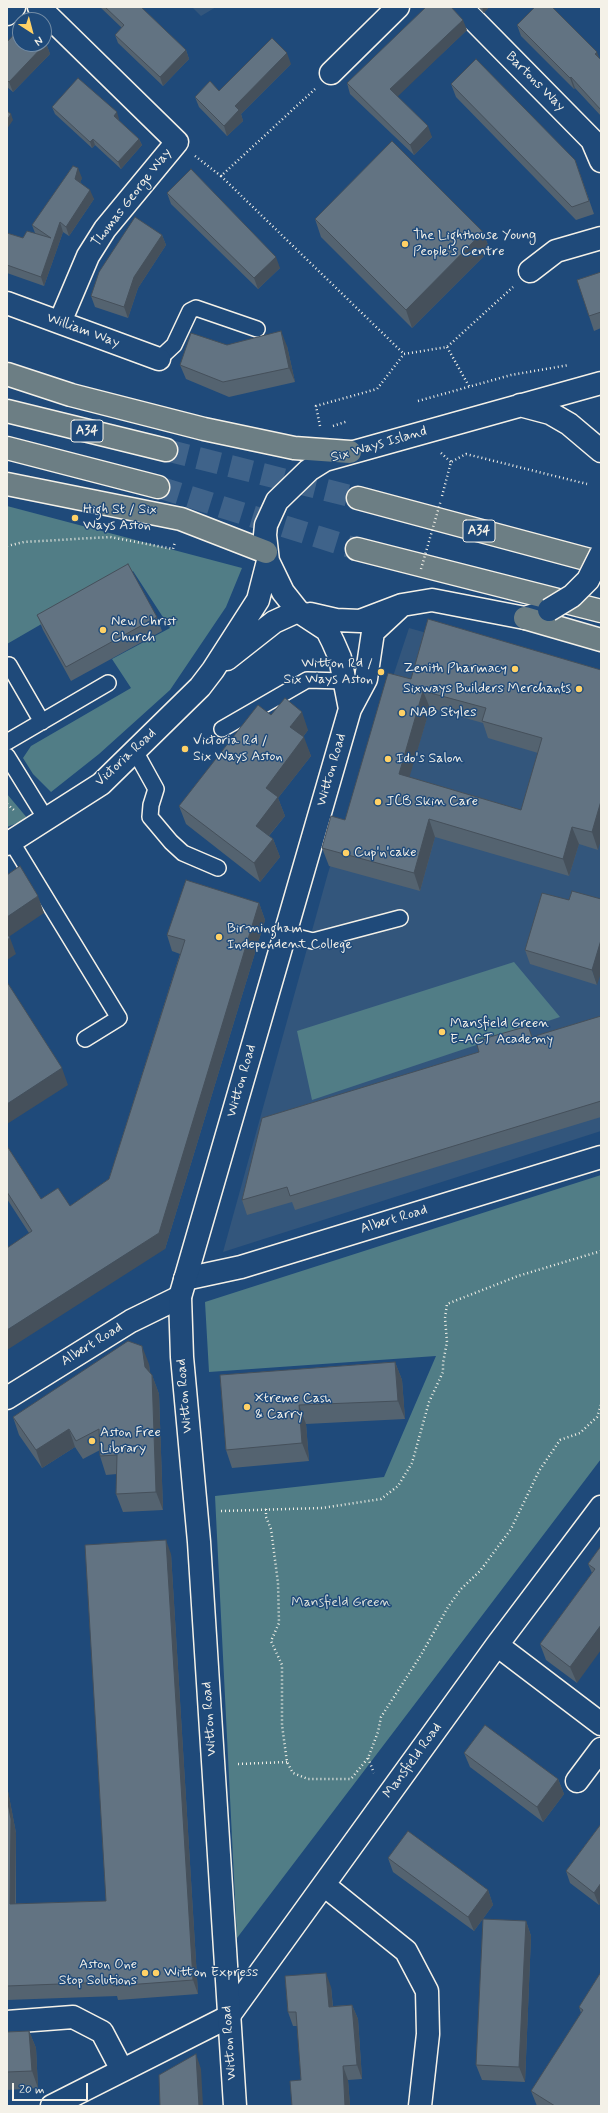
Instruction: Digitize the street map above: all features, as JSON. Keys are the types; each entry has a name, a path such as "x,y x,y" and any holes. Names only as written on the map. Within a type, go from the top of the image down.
{"highway":[{"path":"7,374 71,395 204,429 294,448 350,452"},
{"name":"A34","path":"7,411 166,450"},
{"path":"7,448 158,487"},
{"path":"7,484 181,519 267,557"},
{"name":"A34","path":"358,498 601,563"},
{"path":"357,549 601,611"},
{"path":"525,618 601,640"}],"street":[{"path":"7,14 14,7"},
{"name":"Thomas George Way","path":"40,7 177,142 105,229 88,256 60,322"},
{"path":"331,73 398,7"},
{"name":"Bartons Way","path":"461,7 592,140 601,161"},
{"path":"530,271 556,251 601,238"},
{"name":"William Way","path":"7,303 159,359"},
{"name":"Six Ways Island","path":"301,612 283,592 267,557 264,534 266,525 277,501 309,470 325,460 350,452 601,383"},
{"path":"520,405 550,413 569,424 601,451"},
{"path":"301,612 336,620 360,621 402,605 432,600 525,618 549,610 572,596 588,580 601,554"},
{"name":"Victoria Road","path":"9,842 101,784 200,686 213,670 258,600 267,557"},
{"name":"Witton Road","path":"235,2106 196,1511 182,1357 183,1288 350,709 366,679 373,632 402,605"},
{"name":"Victoria Road","path":"213,670 274,622 301,612"},
{"name":"Witton Road","path":"301,612 326,630 340,658 350,709"},
{"name":"Albert Road","path":"7,1398 183,1288 241,1267 601,1157"},
{"name":"Mansfield Road","path":"228,2017 497,1645 601,1507"},
{"path":"497,1645 601,1724"},
{"path":"577,1781 601,1749"},
{"path":"324,1885 406,1951 427,1991 428,2034 420,2106"},
{"path":"7,2022 73,2017 102,2032 122,2070"},
{"path":"52,2106 228,2017"}],"lane":[{"path":"159,359 174,344 190,311 196,308 257,330"},
{"path":"9,665 42,722"},
{"path":"222,729 307,680 344,681"},
{"path":"7,742 108,683"},
{"path":"135,751 156,789 151,805 150,817 170,842 183,853 218,868"},
{"path":"7,756 46,819"},
{"path":"9,842 119,1018 85,1039"},
{"path":"285,934 313,941 400,918"}],"path":[{"path":"222,176 331,73"},
{"path":"177,142 222,176 404,354"},
{"path":"321,429 316,406 377,389 404,354 447,347 530,271"},
{"path":"447,347 470,388"},
{"path":"418,401 470,388 512,375 571,364"},
{"path":"328,427 348,421"},
{"path":"421,569 451,462 466,454 587,484"},
{"path":"7,546 24,542 110,537 173,549 181,519"},
{"path":"196,1511 322,1508 381,1499 398,1486 412,1462 429,1402 443,1372 447,1342 445,1318 447,1304 518,1276 601,1251"},
{"path":"266,1509 266,1517 271,1529 278,1582 279,1623 272,1642 282,1665 282,1725 287,1762 293,1773 308,1778 351,1779 368,1758 378,1732 381,1717 421,1655 448,1607 461,1589 480,1571 511,1528 539,1471 560,1440 580,1433 597,1417 601,1405"},
{"path":"213,1765 287,1762"}],"shaded area":[{"path":"192,7 216,7 201,16"},
{"name":"Mansfield Green E-ACT Academy","path":"409,628 601,682 601,1131 223,1252 328,873"}],"green space":[{"path":"7,506 242,568 226,607 170,690 99,754 51,792 33,774 23,758 31,746 131,688 112,659 170,628 133,571 7,644"},
{"path":"7,794 28,819 7,827"},
{"path":"514,962 560,1017 312,1100 297,1031"},
{"name":"Mansfield Green","path":"601,1175 601,1459 237,1938 215,1496 384,1477 436,1356 209,1372 205,1302"}],"building":[{"path":"105,7 141,7 186,50 160,77 115,35 124,25"},
{"path":"426,7 451,7 463,20 390,89 428,126 410,145 347,83"},
{"path":"535,7 552,7 597,52 595,54 601,60 601,110 571,77 570,78 517,25"},
{"path":"12,37 12,52 37,52 9,82 7,80 7,42"},
{"path":"272,38 287,53 235,106 239,110 224,126 195,97 210,81 219,91"},
{"path":"476,59 575,160 589,201 572,207 451,84"},
{"path":"78,78 117,112 114,116 139,139 118,162 93,139 90,142 52,107"},
{"path":"7,111 11,114 7,120"},
{"name":"The Lighthouse Young People's Centre","path":"392,141 483,232 406,310 315,219"},
{"path":"73,166 78,168 75,179 90,190 66,227 60,222 41,277 7,265 7,233 23,238 27,231 51,238 32,225"},
{"path":"191,169 276,257 254,278 167,193"},
{"path":"135,217 162,235 134,277 124,307 91,296 99,272"},
{"path":"601,272 601,312 589,316 577,280"},
{"path":"281,331 289,368 223,382 180,365 191,333 227,345"},
{"name":"New Christ Church","path":"128,564 157,617 66,667 37,615"},
{"path":"428,619 601,670 601,801 592,832 572,827 563,859 429,819 414,873 322,848 331,816 345,820 388,673 411,679","holes":["423,691 486,708 482,721 542,738 521,810 399,774"]},
{"path":"285,698 302,712 290,727 304,737 266,788 278,797 256,826 273,839 254,863 179,806 258,705 271,715"},
{"path":"20,866 38,896 7,917 7,875"},
{"path":"186,880 259,903 159,1233 7,1330 7,1248 32,1231 7,1192 7,1146 41,1199 58,1188 70,1206 109,1179 185,940 167,935"},
{"path":"572,891 601,899 601,940 592,970 525,950 542,893 569,900"},
{"path":"7,933 10,938 7,940"},
{"path":"7,982 62,1068 7,1104"},
{"path":"601,1016 601,1101 290,1196 287,1187 242,1200 262,1118 479,1052 476,1041 528,1026 532,1037"},
{"name":"Aston Free Library","path":"128,1341 142,1346 145,1367 152,1375 156,1492 116,1494 117,1455 100,1456 99,1429 76,1441 69,1429 36,1450 13,1417"},
{"path":"395,1362 398,1401 299,1405 302,1443 226,1450 220,1375"},
{"path":"166,1540 193,1980 113,1986 113,1982 7,1986 7,1798 11,1819 10,1904 106,1901 85,1545"},
{"path":"601,1546 601,1625 570,1667 540,1644 595,1569 588,1564"},
{"path":"485,1725 558,1779 537,1807 464,1753"},
{"path":"601,1824 601,1883 594,1893 566,1871"},
{"path":"408,1831 488,1890 468,1917 388,1858"},
{"path":"483,1919 526,1921 519,2067 476,2065"},
{"path":"601,1972 601,2106 555,2106 531,2091 583,2010 579,2007"},
{"path":"326,1973 329,2007 352,2005 357,2065 343,2066 345,2106 292,2106 290,2081 301,2080 296,2012 288,2012 285,1976"},
{"path":"29,2031 32,2071 7,2072 7,2032"},
{"path":"196,2054 199,2106 160,2106 159,2075"}],"tunnel":[{"path":"166,450 358,498"},
{"path":"158,487 357,549"}],"place":[{"name":"The Lighthouse Young People's Centre","path":"405,244"},
{"name":"High St / Six Ways Aston","path":"75,518"},
{"name":"New Christ Church","path":"103,630"},
{"name":"Zenith Pharmacy","path":"515,669"},
{"name":"Witton Rd / Six Ways Aston","path":"381,672"},
{"name":"Sixways Builders Merchants","path":"579,689"},
{"name":"NAB Styles","path":"402,713"},
{"name":"Victoria Rd / Six Ways Aston","path":"185,749"},
{"name":"Ido's Salon","path":"388,759"},
{"name":"JCB Skin Care","path":"378,802"},
{"name":"Cup'n'cake","path":"346,853"},
{"name":"Birmingham Independent College","path":"219,937"},
{"name":"Mansfield Green E-ACT Academy","path":"442,1032"},
{"name":"Xtreme Cash & Carry","path":"247,1407"},
{"name":"Aston Free Library","path":"92,1441"},
{"name":"Aston One Stop Solutions","path":"145,1973"},
{"name":"Witton Express","path":"156,1973"}]}
